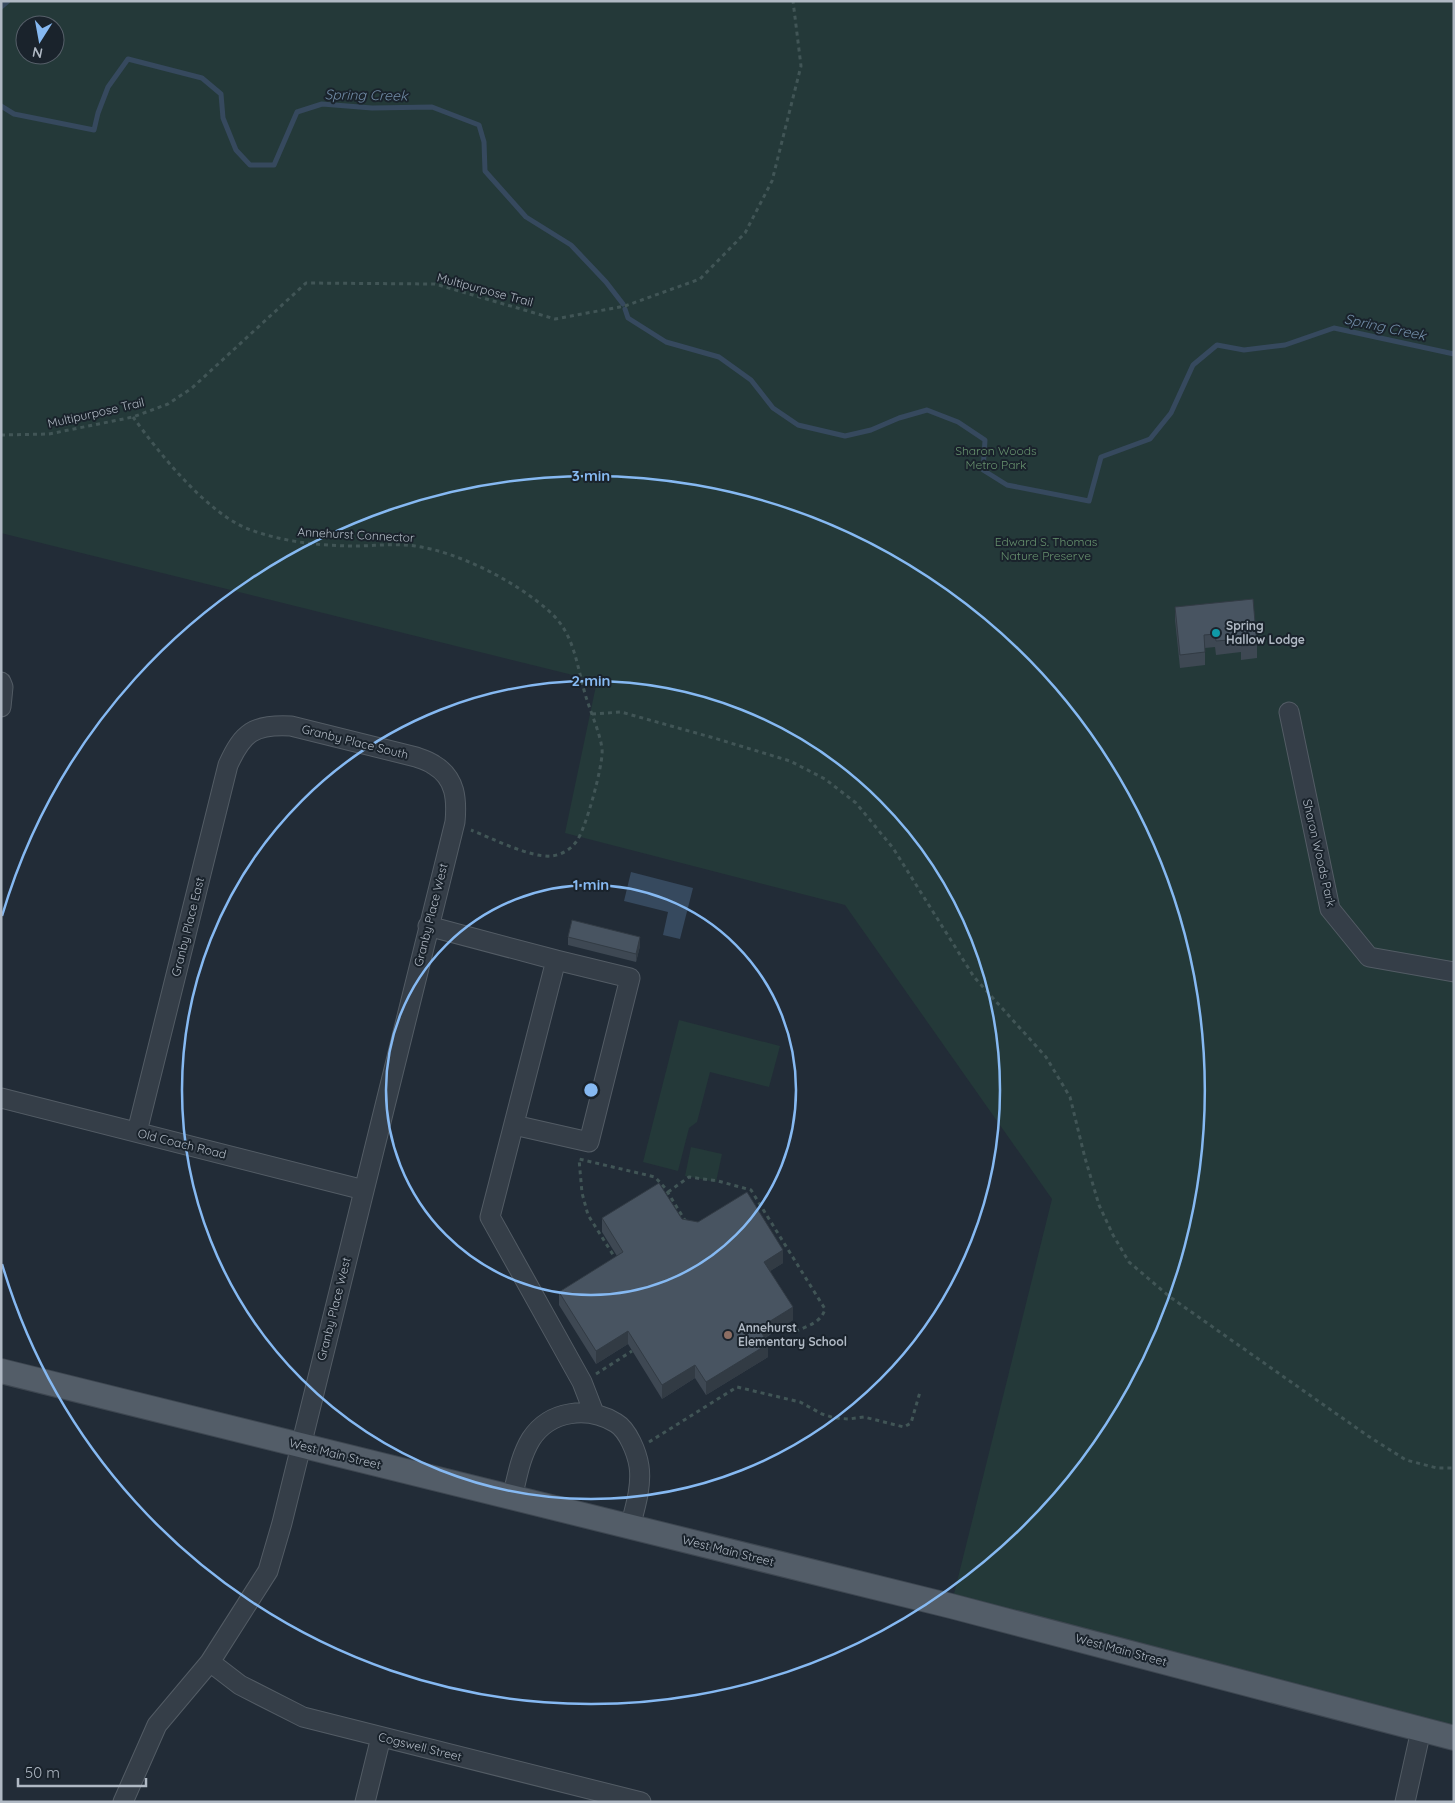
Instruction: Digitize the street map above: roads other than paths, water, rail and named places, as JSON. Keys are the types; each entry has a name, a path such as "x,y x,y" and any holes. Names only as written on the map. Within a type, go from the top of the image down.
{"main road":[{"name":"West Main Street","path":"1,1371 970,1611 1454,1738"}],"street":[{"path":"1,682 3,687 1,707"},
{"name":"Sharon Woods Park","path":"1290,712 1330,909 1369,957 1454,972"},
{"name":"Granby Place South","path":"254,730 272,725 291,726 416,757 435,765 449,780"},
{"name":"Granby Place East","path":"137,1132 228,765 237,745 254,730"},
{"name":"Granby Place West","path":"123,1802 157,1725 210,1662 268,1571 282,1523 455,822 457,800 449,780"},
{"path":"428,926 630,978 589,1142 514,1125"},
{"path":"556,960 490,1217 583,1384 594,1413"},
{"name":"Old Coach Road","path":"1,1098 364,1190"},
{"path":"512,1498 520,1462 532,1439 547,1424 567,1413 594,1413 618,1424 633,1444 639,1466 638,1492 630,1527"},
{"name":"Cogswell Street","path":"210,1662 240,1685 303,1717 606,1797 641,1802"},
{"path":"1405,1802 1421,1730"},
{"path":"365,1802 381,1737"}],"water":[{"path":"631,872 693,888 680,939 663,935 668,912 624,901"}],"waterway":[{"name":"Spring Creek","path":"1,7 8,1"},
{"name":"Spring Creek","path":"1,106 14,114 94,130 108,87 128,59 202,78 221,94 223,118 236,150 250,165 274,165 297,112 322,104 372,108 432,107 479,125 484,142 485,171 526,217 571,245 606,282 623,304"},
{"name":"Spring Creek","path":"625,309 628,318 666,342 719,357 751,380 773,408 798,425 845,436 871,430 899,418 927,410 958,422 985,440 983,470 1007,485 1089,501 1101,457 1150,439 1171,413 1193,365 1217,345 1244,350 1285,345 1334,328 1454,354"}],"place":[{"name":"Spring Hallow Lodge","path":"1216,633"},
{"name":"Annehurst Elementary School","path":"728,1335"}],"park label":[{"name":"Sharon Woods Metro Park","path":"996,458"},
{"name":"Edward S. Thomas Nature Preserve","path":"1046,549"}]}
